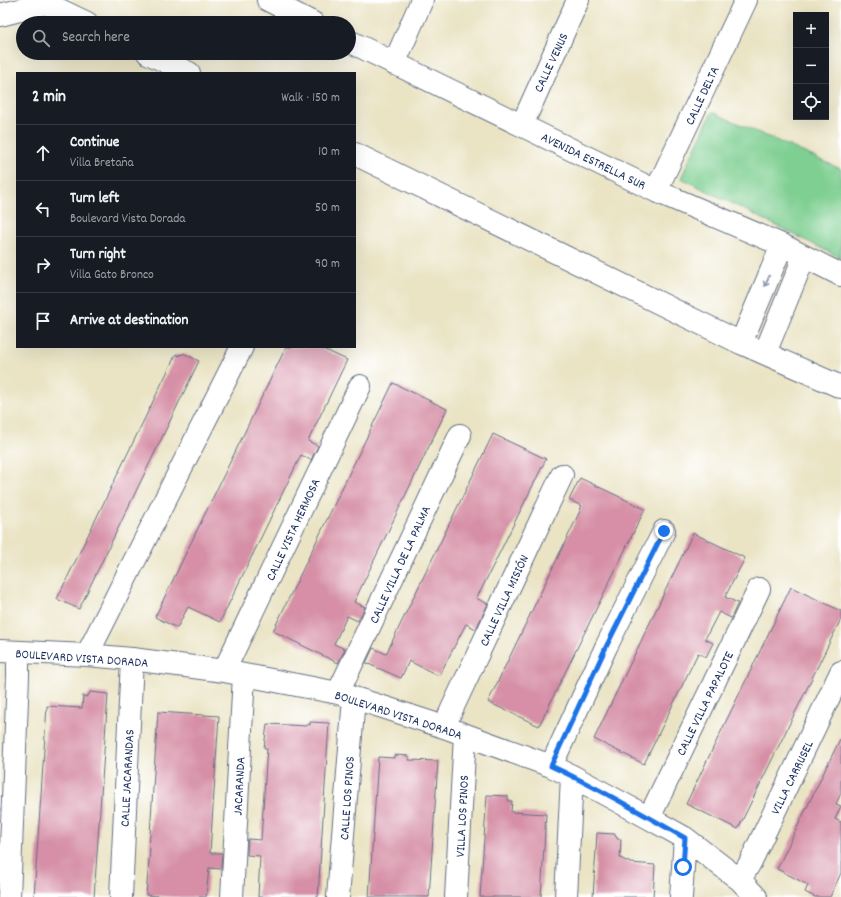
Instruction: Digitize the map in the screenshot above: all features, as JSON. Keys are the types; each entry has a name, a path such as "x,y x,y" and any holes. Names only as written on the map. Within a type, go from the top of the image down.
{"street":[{"path":"268,0 300,16"},
{"path":"394,64 422,0"},
{"name":"CALLE VENUS","path":"522,125 578,0"},
{"name":"CALLE DELTA","path":"656,191 746,0"},
{"path":"0,15 43,2 72,16"},
{"name":"AVENIDA ESTRELLA SUR","path":"356,45 656,191 782,245 841,275"},
{"path":"162,60 187,72"},
{"path":"356,154 741,342 841,388"},
{"path":"741,342 782,245"},
{"path":"765,353 804,257"},
{"path":"87,655 241,348"},
{"name":"CALLE VISTA HERMOSA","path":"234,673 360,386"},
{"name":"CALLE VILLA DE LA PALMA","path":"346,696 460,435"},
{"name":"CALLE VILLA MISIÓN","path":"444,727 562,475"},
{"path":"551,766 606,647 664,531"},
{"name":"CALLE VILLA PAPALOTE","path":"650,818 759,589"},
{"path":"9,651 18,676 10,897"},
{"name":"BOULEVARD VISTA DORADA","path":"9,651 132,659 234,673 346,696 444,727 551,766 650,818 685,838 740,880 756,897"},
{"name":"CALLE JACARANDAS","path":"120,897 132,659"},
{"name":"VILLA CARRUSEL","path":"740,880 750,863 841,672"},
{"name":"JACARANDA","path":"232,897 234,673"},
{"name":"CALLE LOS PINOS","path":"338,897 346,696"},
{"name":"VILLA LOS PINOS","path":"456,897 465,735"},
{"path":"566,897 572,776"},
{"path":"681,897 685,838"}],"green space":[{"path":"712,112 841,169 841,258 681,178"}],"building":[{"path":"286,348 321,348 347,360 308,441 318,446 311,460 301,455 220,622 188,607 177,628 155,617"},
{"path":"183,353 199,361 79,609 57,599 176,354 179,356"},
{"path":"393,383 447,409 354,602 365,607 358,621 347,616 334,644 345,649 338,663 273,631"},
{"path":"493,434 546,459 476,598 488,604 476,629 466,624 439,676 409,661 401,678 366,663 373,648 386,654"},
{"path":"580,478 645,509 539,726 488,702 581,509 582,506 569,500"},
{"path":"693,533 745,558 725,597 738,603 731,618 719,612 705,639 713,643 706,657 698,653 644,764 594,739"},
{"path":"791,587 841,611 841,619 738,829 686,804"},
{"path":"90,692 108,694 94,897 34,897 47,706 82,708 83,696 87,697"},
{"path":"158,712 219,716 210,853 222,853 221,869 209,868 206,897 146,895"},
{"path":"310,722 329,723 318,897 258,897 260,856 247,855 248,839 261,840 267,748 264,748 267,724 307,726 307,724 310,725"},
{"path":"841,737 841,793 836,804 841,806 835,819 841,822 841,873 830,897 815,897 805,892 808,885 777,869"},
{"path":"394,755 409,756 409,760 438,761 429,897 369,897 378,757 394,758"},
{"path":"487,795 508,796 508,801 512,801 511,812 546,814 541,897 480,897"},
{"path":"597,833 615,834 617,839 621,839 620,858 631,863 655,865 653,897 593,897"}],"route":[{"path":"664,531 606,647 551,766 685,838 683,867"}]}
